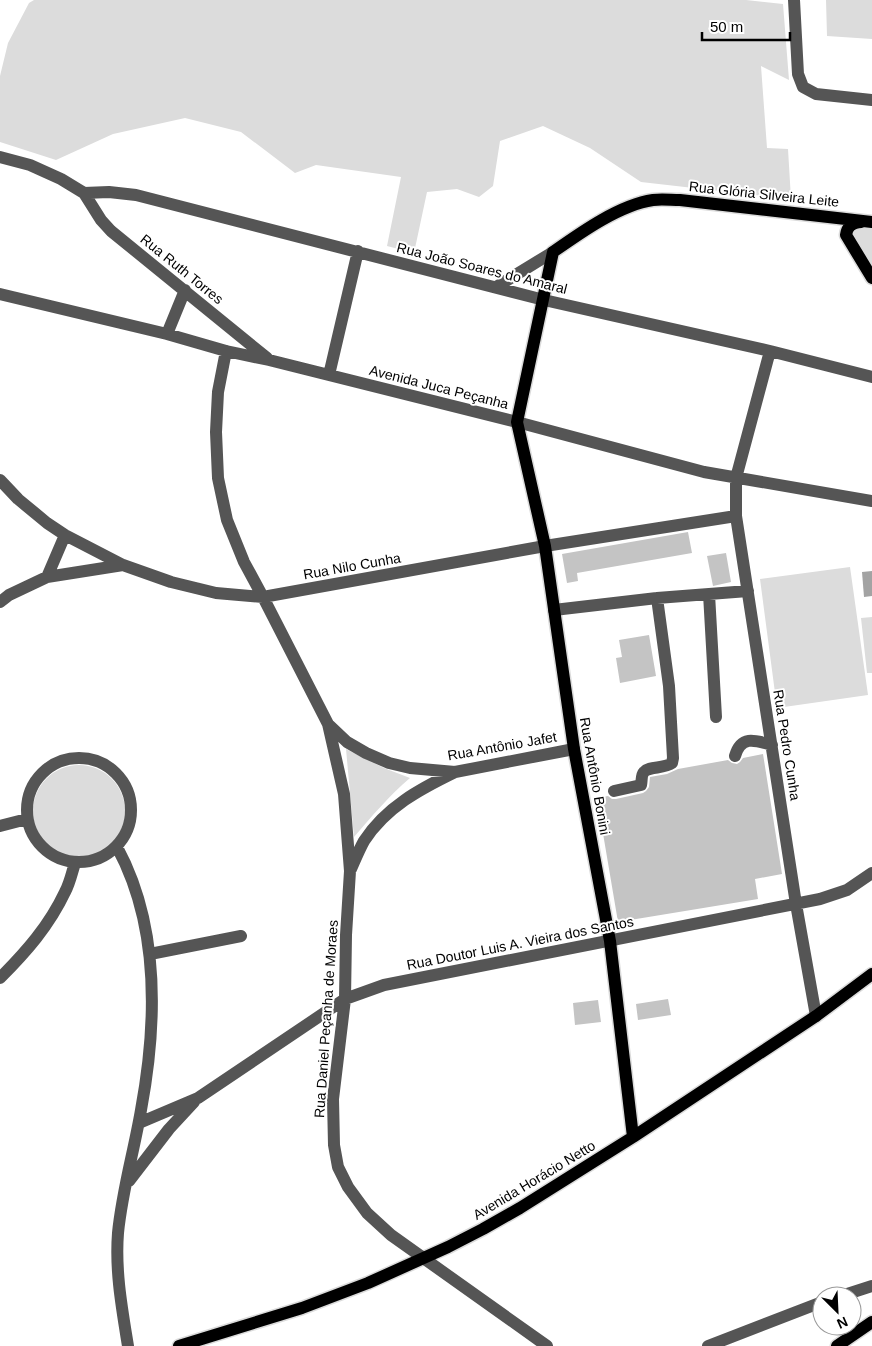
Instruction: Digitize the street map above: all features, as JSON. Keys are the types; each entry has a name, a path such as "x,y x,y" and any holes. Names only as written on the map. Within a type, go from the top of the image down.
{"main road":[{"name":"Rua Glória Silveira Leite","path":"553,252 572,238 603,220 627,208 652,200 680,200 868,222"},
{"path":"868,222 850,225 846,229 846,235 870,273"},
{"path":"517,422 553,252"},
{"name":"Rua Antônio Bonini","path":"517,422 545,546 574,749 610,941 633,1137"},
{"name":"Avenida Horácio Netto","path":"179,1346 302,1308 368,1283 448,1247 520,1208 633,1137 816,1016 872,974"},
{"path":"837,1346 872,1322"}],"street":[{"path":"794,0 798,74 803,87 816,94 872,100"},
{"path":"0,157 30,165 61,179 84,194"},
{"name":"Rua João Soares do Amaral","path":"84,194 109,192 136,195 496,286 544,300 770,351 872,377"},
{"name":"Rua Ruth Torres","path":"84,194 101,220 111,231 269,360"},
{"path":"329,375 358,251"},
{"path":"496,286 553,252"},
{"path":"166,334 185,290"},
{"name":"Avenida Juca Peçanha","path":"0,294 166,334 226,352 269,360 517,422 704,472 872,501"},
{"name":"Rua Pedro Cunha","path":"770,351 736,478 736,516 796,904 816,1016"},
{"name":"Rua Daniel Peçanha de Moraes","path":"226,352 218,392 216,422 218,478 227,520 244,562 328,724 344,794 350,871 345,999 333,1099 334,1146 338,1167 348,1187 367,1213 390,1235 548,1346"},
{"name":"Rua Nilo Cunha","path":"0,480 18,499 47,523 65,535 122,565 171,582 216,592 263,597 545,546 736,516"},
{"path":"47,577 65,535"},
{"path":"0,602 47,577 122,565"},
{"path":"554,610 657,598 748,591"},
{"path":"709,594 716,717"},
{"path":"614,791 641,785 644,771 667,767 672,763 669,686 657,598"},
{"name":"Rua Antônio Jafet","path":"328,724 347,742 366,753 389,763 410,768 455,772 574,749"},
{"path":"735,756 737,748 741,743 749,740 772,745"},
{"path":"79,758 96,760 112,769 124,782 131,799 132,817 126,834 117,847 105,856 90,862 75,863 58,858 44,849 33,835 27,819 28,801 34,784 45,770 61,761 79,758"},
{"path":"410,768 417,772 420,777 420,790"},
{"path":"350,871 364,842 382,818 420,790 455,772"},
{"path":"0,826 27,819"},
{"path":"117,847 127,865 139,900 150,954 151,1024 139,1123"},
{"path":"0,978 40,934 66,891 75,863"},
{"name":"Rua Doutor Luis A. Vieira dos Santos","path":"128,1346 118,1285 118,1234 139,1123 198,1098 345,999 384,985 820,899 847,890 872,873"},
{"path":"150,954 241,936"},
{"name":"Rua Doutor Luis A. Vieira dos Santos","path":"126,1185 169,1129 198,1098"},
{"path":"708,1346 812,1306"}],"shaded area":[{"path":"34,0 746,0 783,4 789,80 761,66 767,148 788,149 791,199 641,182 590,148 543,126 500,141 493,186 479,197 457,189 427,192 414,253 387,246 401,177 316,165 295,173 241,132 185,118 113,134 56,160 0,142 0,76 8,43 29,3"},
{"path":"826,0 872,0 872,39 827,36"},
{"path":"872,223 872,269 849,229"},
{"path":"850,567 868,695 777,708 760,579"},
{"path":"872,571 872,596 864,597 862,572"},
{"path":"872,617 872,673 867,673 861,618"},
{"path":"346,749 384,768 410,778 354,837"},
{"path":"79,765 97,768 112,778 122,793 125,811 122,829 112,844 97,854 79,857 61,854 46,844 36,829 33,811 36,793 46,778 61,768"}],"building":[{"path":"688,532 692,553 577,573 578,581 567,583 562,554"},
{"path":"726,553 731,582 713,586 707,556"},
{"path":"649,635 656,676 620,683 616,658 622,657 619,640"},
{"path":"763,754 782,874 755,879 758,899 618,922 597,798 608,796 616,799 643,793 649,787 650,777 667,774 678,769 728,760 737,764 743,758"},
{"path":"668,999 671,1015 638,1020 636,1004"},
{"path":"598,1000 601,1022 575,1025 573,1003"}]}
